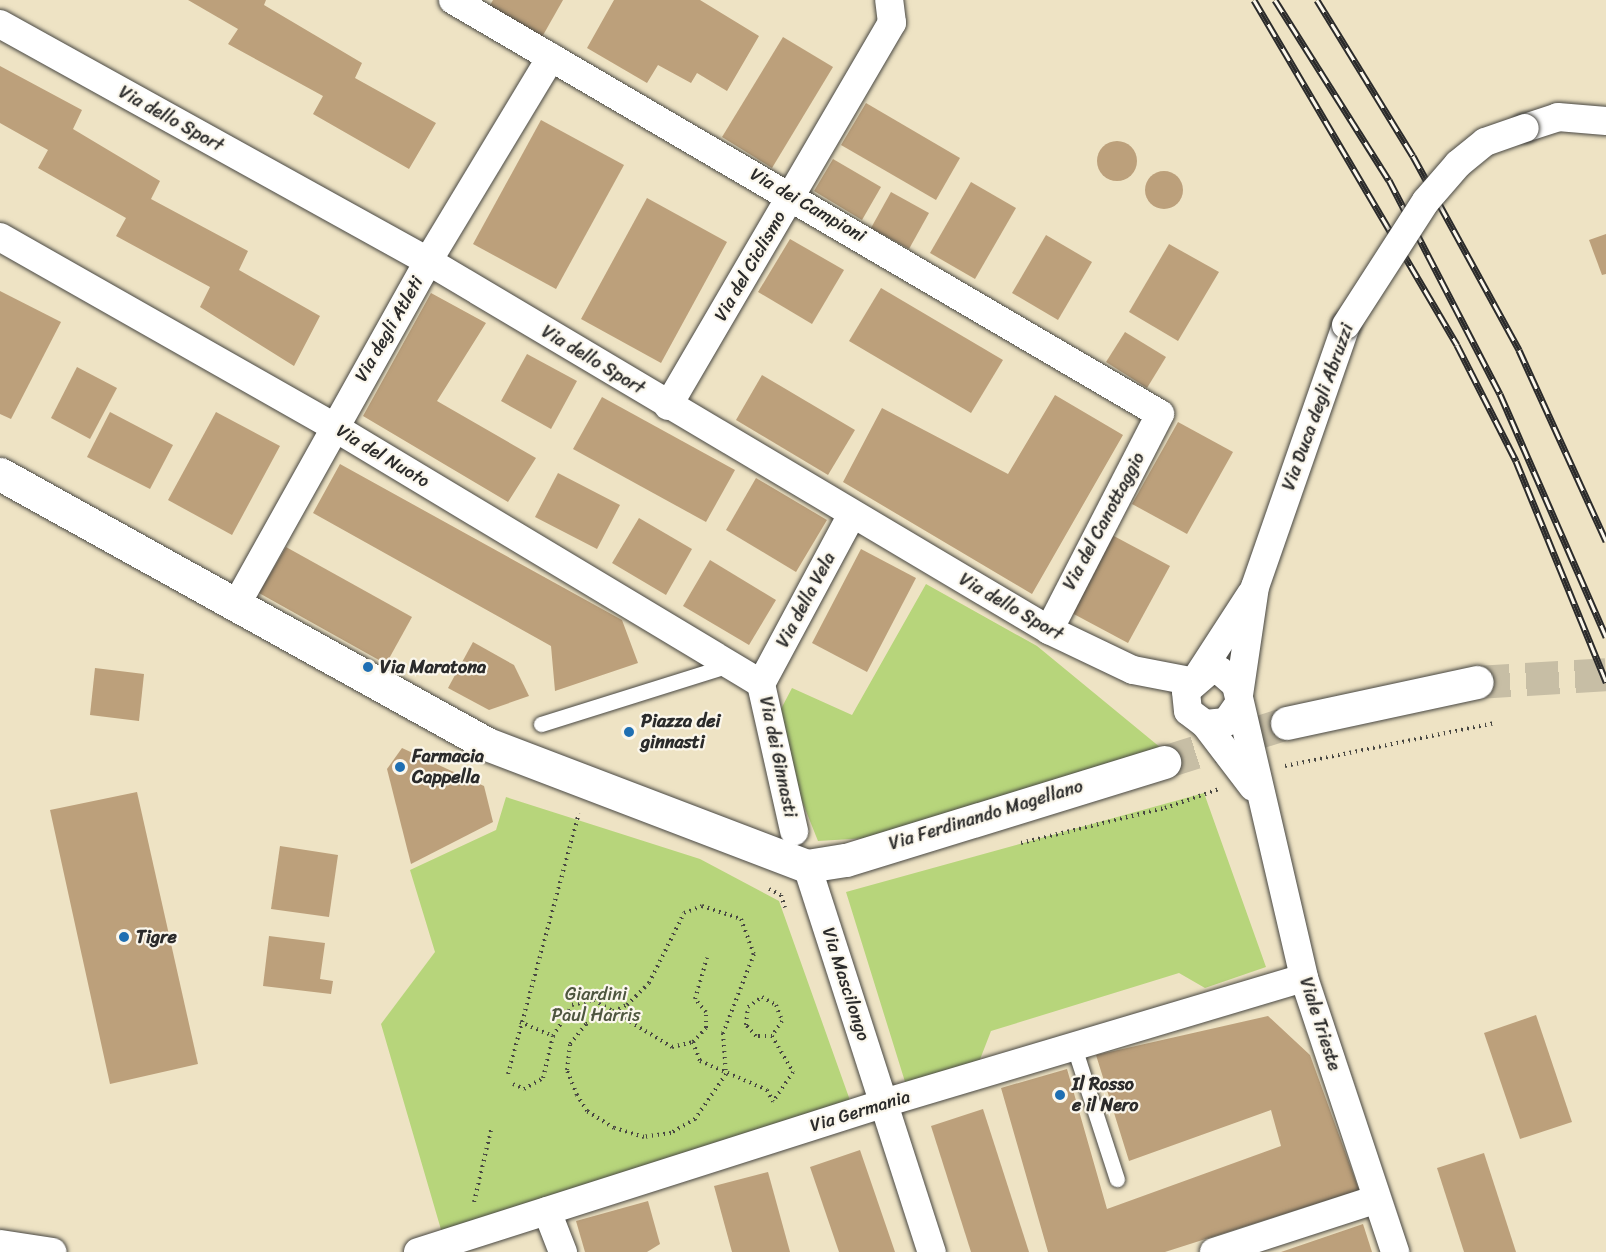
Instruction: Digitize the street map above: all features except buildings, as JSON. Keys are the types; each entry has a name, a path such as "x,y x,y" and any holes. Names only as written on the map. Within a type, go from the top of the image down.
{"street":[{"name":"Via dei Campioni","path":"453,0 792,195 1160,414"},
{"name":"Via del Ciclismo","path":"668,406 892,23 889,0"},
{"name":"Via dello Sport","path":"0,24 428,261 851,516 1048,630 1133,670 1194,678"},
{"name":"Via degli Atleti","path":"235,607 428,261 551,57"},
{"name":"Via Duca degli Abruzzi","path":"1239,700 1256,587 1346,325 1426,201 1458,164 1485,142 1558,117 1606,121"},
{"name":"Via del Nuoto","path":"0,237 334,427 761,684"},
{"name":"Via del Canottaggio","path":"1048,630 1160,414"},
{"path":"0,474 235,607 487,744 807,866"},
{"name":"Via della Vela","path":"761,684 851,516"},
{"name":"Via Duca degli Abruzzi","path":"1194,678 1256,587"},
{"name":"Viale Trieste","path":"1258,793 1185,701 1194,678 1220,671 1239,700 1258,793 1304,978 1395,1252"},
{"path":"1287,723 1477,682"},
{"name":"Via dei Ginnasti","path":"761,684 794,831"},
{"path":"1205,724 1226,722 1239,700"},
{"name":"Via Ferdinando Magellano","path":"807,866 846,860 1164,762"},
{"name":"Via Mascilongo","path":"807,866 932,1252"},
{"name":"Via Germania","path":"418,1252 472,1231 547,1211 884,1103 1304,978"},
{"path":"1214,1252 1242,1248 1377,1199"},
{"path":"547,1211 563,1252"},
{"path":"0,1244 52,1252"}],"lane":[{"path":"541,724 731,664"},
{"path":"1074,1047 1117,1179"}],"path":[{"path":"1281,768 1312,757 1495,723"},
{"path":"1007,846 1165,808 1228,786"},
{"path":"508,1074 577,812 590,816"},
{"path":"761,885 781,895 789,917"},
{"path":"702,906 725,910 741,919 754,954 723,1033 726,1074 695,1119 671,1133 644,1137 614,1128 587,1111 567,1070 570,1044 586,1024 613,1010 627,1005 649,983 684,913 702,906"},
{"path":"513,1084 524,1089 543,1078 553,1036 572,1005 594,1000 672,1047 693,1042 706,1028 706,1012 696,999 708,958"},
{"path":"762,997 776,1005 782,1021 772,1036 756,1036 746,1025 748,1007 762,997"},
{"path":"520,1022 553,1036"},
{"path":"772,1036 793,1072 773,1102"},
{"path":"693,1042 700,1061 767,1090 783,1136"},
{"path":"472,1231 474,1199 491,1130"}],"green space":[{"path":"926,584 1037,646 1161,748 868,838 818,841 772,726 792,688 852,715"},
{"path":"1204,793 1266,967 1205,988 1179,973 991,1031 979,1062 906,1085 846,892"},
{"name":"Giardini Paul Harris","path":"506,797 700,859 779,901 852,1106 442,1233 381,1024 435,952 410,870 496,830"}],"tunnel":[{"path":"1477,682 1606,674"},
{"path":"1164,762 1287,723"}],"railway":[{"path":"1254,0 1457,345 1516,461 1606,682"},
{"path":"1275,0 1389,180 1500,394 1606,637"},
{"path":"1317,0 1413,156 1519,350 1606,541"}],"place":[{"name":"Via Maratona","path":"368,667"},
{"name":"Piazza dei ginnasti","path":"629,732"},
{"name":"Farmacia Cappella","path":"400,767"},
{"name":"Tigre","path":"124,937"},
{"name":"Il Rosso e il Nero","path":"1060,1095"}]}
